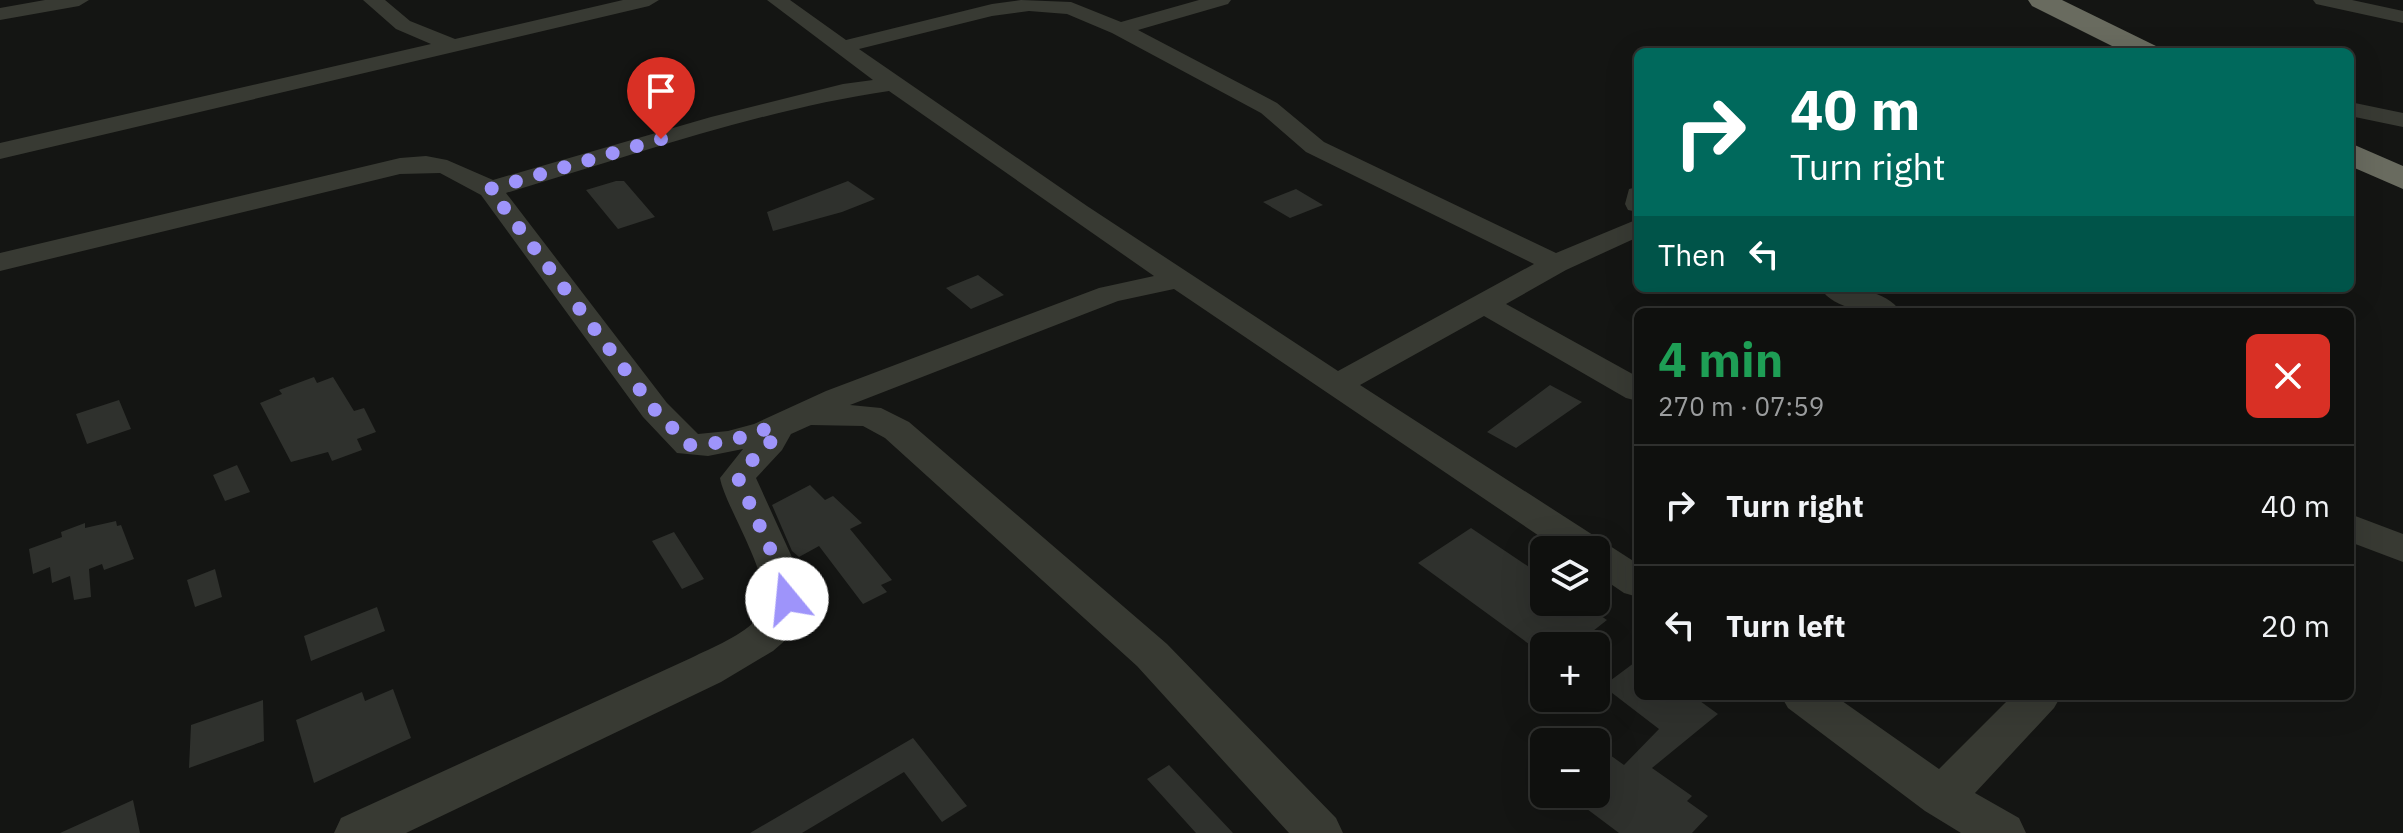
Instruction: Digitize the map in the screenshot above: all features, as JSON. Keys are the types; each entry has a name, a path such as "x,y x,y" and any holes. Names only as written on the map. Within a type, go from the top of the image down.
{"highway":[{"path":"2041,0 2138,48"},
{"path":"2354,155 2403,179"}],"street":[{"path":"0,14 79,0"},
{"path":"373,0 403,25 455,46"},
{"path":"0,151 649,0"},
{"path":"777,0 891,84 1176,280 1567,536"},
{"path":"1119,29 1221,0"},
{"path":"2333,1 2403,17"},
{"path":"842,47 992,10 1029,5 1071,8 1119,29 1269,108 1315,147 1556,264"},
{"path":"490,189 720,122 853,89 891,84"},
{"path":"2354,110 2403,120"},
{"path":"0,262 194,217 355,174 426,162 444,164 490,189 655,410 689,445 727,442 787,422 838,398 1110,294 1176,280"},
{"path":"1338,384 1556,264 1634,229"},
{"path":"1844,292 1878,308"},
{"path":"1485,304 1634,389"},
{"path":"358,833 706,670 761,641 782,618 787,599 783,577 738,478 744,467 768,447 787,422 869,415 897,430 1152,655 1319,833"},
{"path":"2354,529 2403,549"},
{"path":"1610,564 1634,580"},
{"path":"1809,700 1942,797 2002,833"},
{"path":"1942,797 2035,700"}],"building":[{"path":"624,181 655,217 618,229 586,190"},
{"path":"848,181 875,199 842,212 773,231 767,212"},
{"path":"1296,189 1323,205 1290,218 1263,202"},
{"path":"978,275 1004,295 971,309 946,288"},
{"path":"314,377 317,383 333,377 354,411 364,408 376,432 357,439 362,450 332,461 328,452 291,462 260,403 282,394 279,390"},
{"path":"1550,385 1582,402 1516,448 1487,432"},
{"path":"119,400 131,429 87,444 76,414"},
{"path":"237,465 250,492 225,501 213,475"},
{"path":"810,485 825,500 833,496 862,523 850,529 892,580 881,585 887,592 863,604 819,546 799,557 792,551 772,505"},
{"path":"116,521 117,526 121,525 134,559 104,570 102,564 89,569 91,597 74,600 70,576 52,583 50,567 33,574 29,549 62,537 61,532 85,523 85,528"},
{"path":"1471,528 1530,568 1530,616 1601,616 1607,620 1592,632 1530,632 1530,645 1418,563"},
{"path":"674,532 704,579 682,589 652,541"},
{"path":"215,569 222,597 195,607 187,580"},
{"path":"377,607 385,631 311,661 304,636"},
{"path":"1634,663 1634,700 1699,700 1718,714 1652,768 1692,796 1687,801 1708,816 1692,833 1619,833 1586,808 1610,808 1610,755 1624,765 1659,729 1610,691 1610,681"},
{"path":"393,689 411,738 314,783 296,720 362,692 365,701"},
{"path":"263,700 264,741 189,768 191,725"},
{"path":"913,738 967,806 942,822 904,772 802,833 750,833"},
{"path":"1169,765 1233,833 1196,833 1147,779"},
{"path":"133,800 140,833 60,833"}],"route":[{"path":"661,139 490,189 496,193 655,410 689,445 727,442 772,427 774,437 768,447 744,467 738,478 739,486 783,577 787,599"}]}
